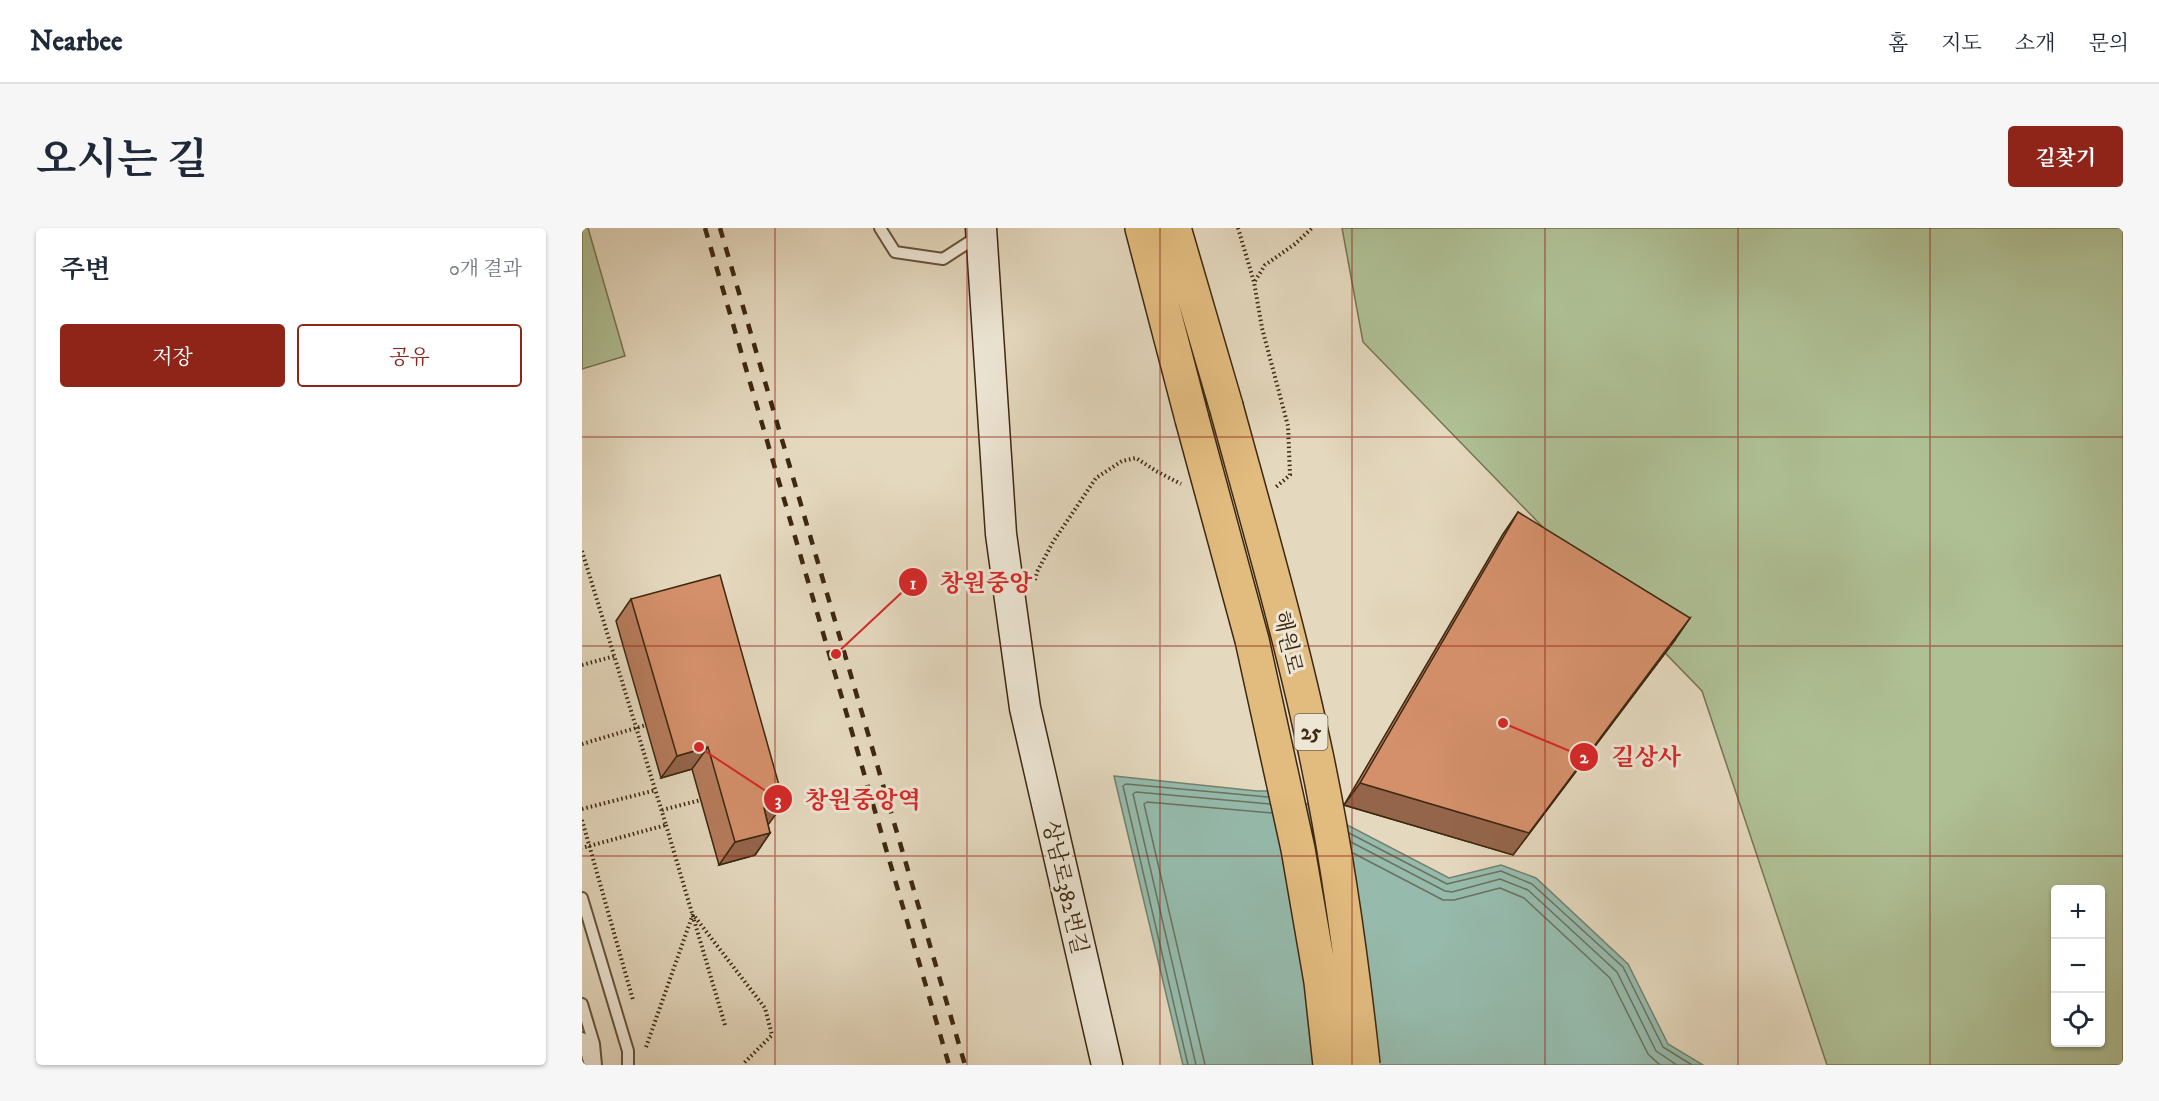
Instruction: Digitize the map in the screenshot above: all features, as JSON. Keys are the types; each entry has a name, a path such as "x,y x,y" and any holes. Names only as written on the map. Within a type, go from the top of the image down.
{"highway":[{"name":"해원로","path":"1142,228 1191,419 1252,640 1298,849 1321,982 1330,1065"},
{"name":"해원로","path":"1174,228 1284,617 1317,759 1338,870 1363,1065"}],"street":[{"name":"상남로382번길","path":"982,231 1001,534 1028,706 1107,1065"}],"lane":[{"path":"880,228 895,252 944,259 982,231"},
{"path":"582,898 628,1051 628,1065"},
{"path":"582,1004 594,1044 596,1065"},
{"path":"582,1038 590,1065"}],"path":[{"path":"1238,228 1254,282 1262,328 1288,426 1290,475 1275,488"},
{"path":"1254,282 1265,264 1295,244 1312,228"},
{"path":"1035,582 1037,572 1053,542 1096,478 1122,461 1136,458 1187,487"},
{"path":"582,551 656,790 725,1025"},
{"path":"582,665 615,656"},
{"path":"582,744 646,725"},
{"path":"582,808 656,790"},
{"path":"662,810 701,800"},
{"path":"582,820 634,1002"},
{"path":"582,848 666,825"},
{"path":"643,1036 646,1047 693,914"},
{"path":"693,914 765,1008 772,1035 744,1063"}],"shaded area":[{"path":"582,228 588,228 625,356 582,369"},
{"path":"1342,228 2123,228 2123,1065 1827,1065 1702,691 1363,342"}],"water":[{"path":"1114,776 1257,791 1282,791 1449,878 1501,865 1536,878 1628,964 1668,1044 1703,1065 1183,1065"}],"building":[{"path":"1518,512 1690,618 1529,833 1360,783"},
{"path":"720,575 784,803 764,808 770,833 735,842 708,747 677,756 631,599"}],"railway":[{"path":"705,228 949,1065"},
{"path":"720,228 965,1065"}],"place":[{"name":"창원중앙","path":"836,654"},
{"name":"길상사","path":"1503,723"},
{"name":"창원중앙역","path":"699,747"}]}
